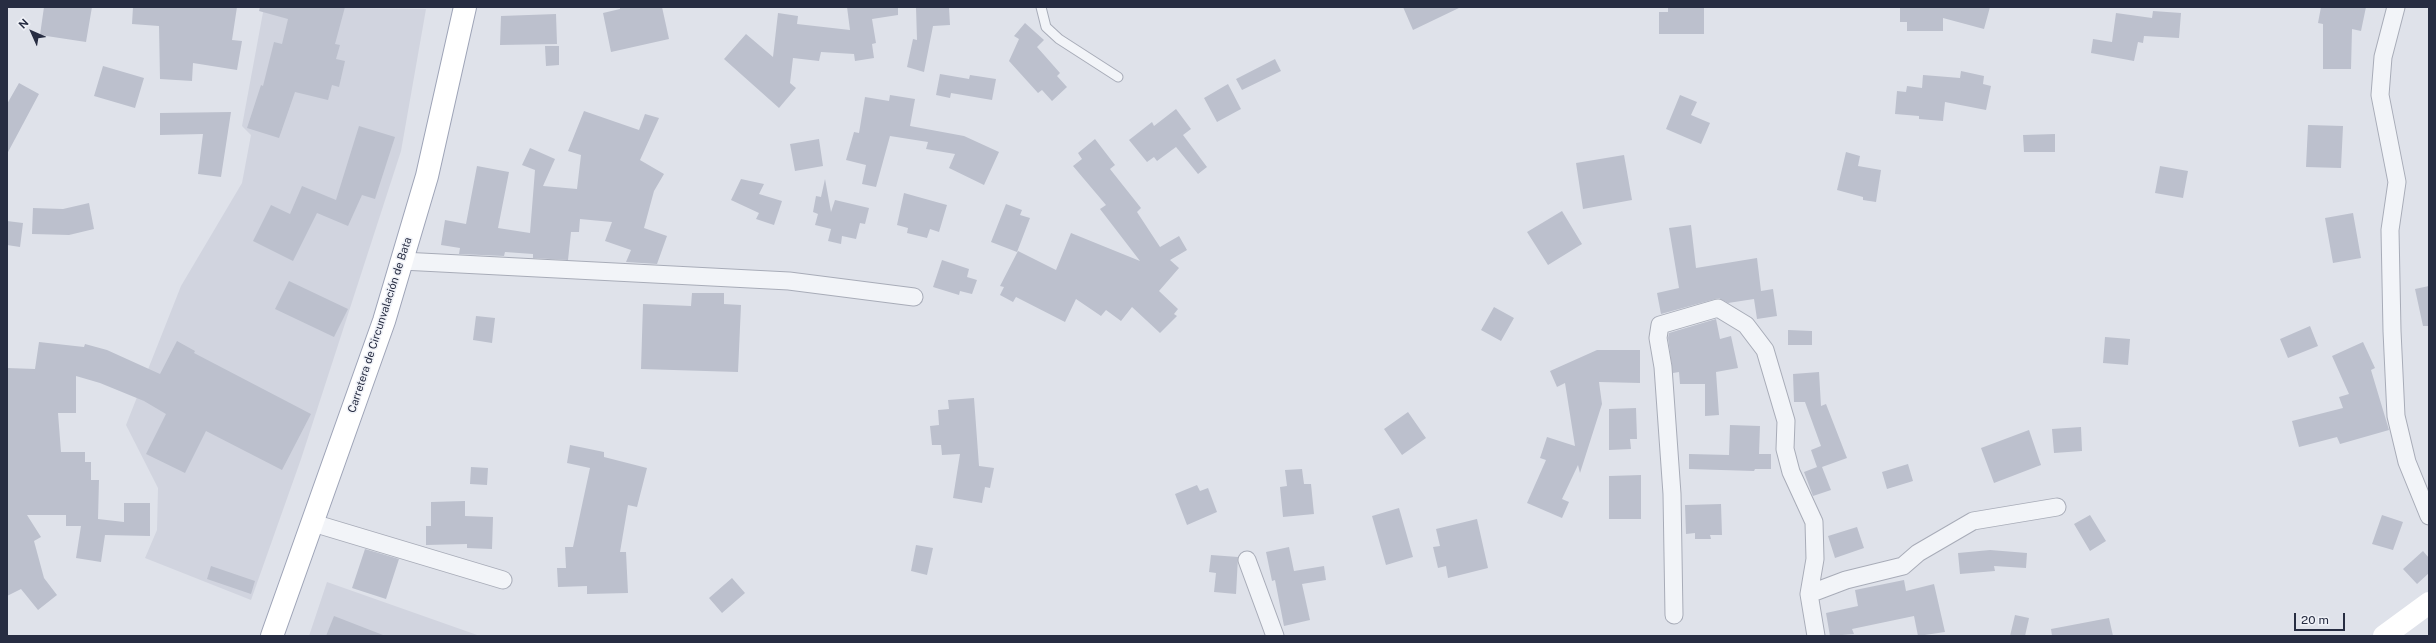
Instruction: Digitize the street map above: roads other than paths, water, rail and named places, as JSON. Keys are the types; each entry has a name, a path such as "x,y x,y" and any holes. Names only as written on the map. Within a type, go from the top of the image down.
{"main road":[{"name":"Carretera de Circunvalación de Bata","path":"272,636 314,523 384,321 427,176 465,7"},
{"path":"2384,636 2429,603"}],"street":[{"path":"2396,7 2384,57 2380,95 2397,182 2390,230 2392,331 2396,416 2407,462 2429,516"},
{"path":"402,261 789,281 914,297"},
{"path":"1674,615 1672,494 1663,367 1658,338 1660,325 1718,308 1746,325 1765,350 1786,421 1785,450 1791,472 1814,522 1815,559 1809,594 1816,636"},
{"path":"1809,594 1846,580 1903,566 1918,553 1973,522 2057,507"},
{"path":"314,523 503,580"},
{"path":"1247,560 1275,636"}],"lane":[{"path":"1041,7 1046,26 1059,39 1118,77"}]}
